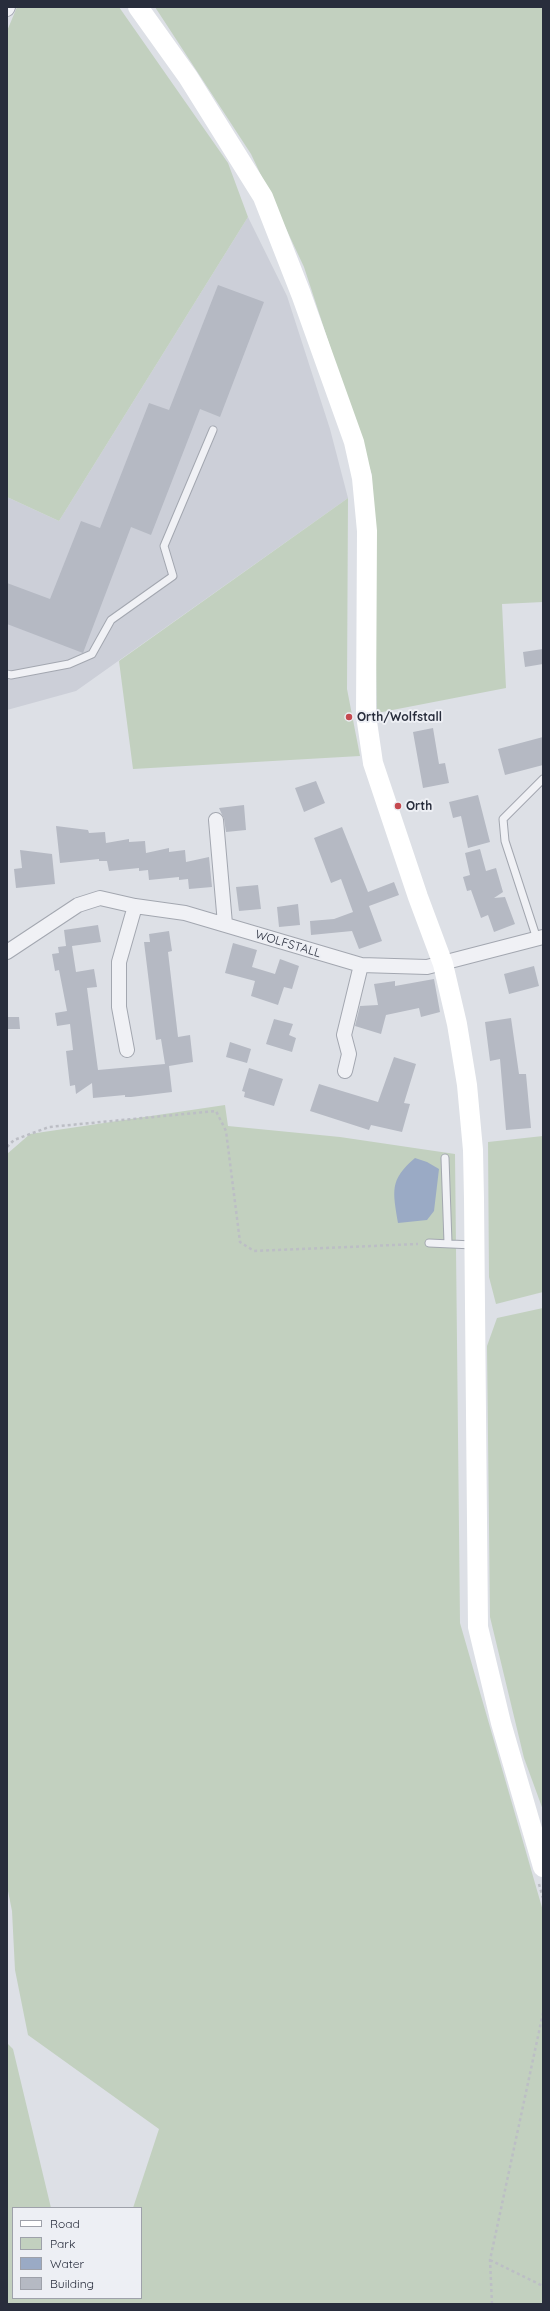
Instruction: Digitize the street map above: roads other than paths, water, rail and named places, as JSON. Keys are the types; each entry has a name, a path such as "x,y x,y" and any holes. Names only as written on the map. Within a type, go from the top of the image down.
{"main road":[{"path":"138,7 192,84 263,198 299,287 354,442 362,478 367,531 366,715 372,762 418,897 443,964 457,1024 467,1085 473,1150 475,1245 478,1627 501,1723 543,1867"}],"street":[{"path":"216,820 225,924"},
{"name":"WOLFSTALL","path":"7,952 78,905 100,898 135,906 185,913 361,965 427,967 443,964"},
{"path":"127,1050 119,1007 119,962 135,906"},
{"path":"443,964 540,938"},
{"path":"345,1071 349,1054 344,1036 361,965"}],"lane":[{"path":"7,674 11,675 69,664 92,654 111,620 173,576 164,546 213,430"},
{"path":"540,938 505,841 503,819 543,779"},
{"path":"445,1158 448,1243"},
{"path":"429,1243 475,1245"}],"water":[{"path":"415,1158 427,1162 439,1169 434,1211 427,1220 398,1223 394,1194 395,1187 401,1173"}],"place":[{"name":"Orth/Wolfstall","path":"349,717"},
{"name":"Orth","path":"398,806"}]}
